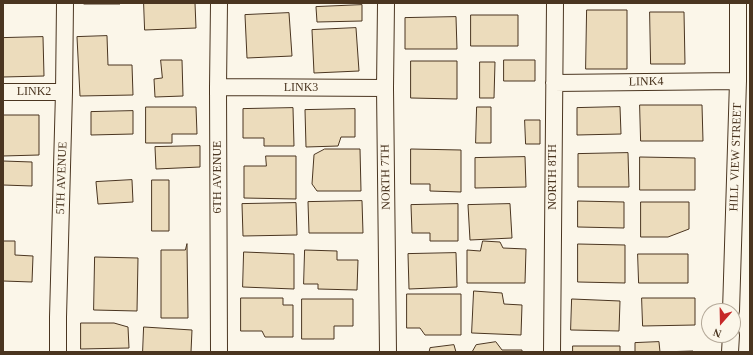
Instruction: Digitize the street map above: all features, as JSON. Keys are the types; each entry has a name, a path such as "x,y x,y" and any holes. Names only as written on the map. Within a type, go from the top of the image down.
{"street":[{"name":"5TH AVENUE","path":"58,352 65,3"},
{"name":"6TH AVENUE","path":"219,3 219,352"},
{"name":"NORTH 7TH","path":"386,3 385,88 388,352"},
{"name":"NORTH 8TH","path":"552,352 555,3"},
{"name":"HILL VIEW STREET","path":"731,303 738,81 738,3"},
{"name":"LINK4","path":"554,84 738,81"},
{"name":"LINK3","path":"218,87 385,88"},
{"name":"LINK2","path":"3,92 64,92"}],"building":[{"path":"120,3 120,4 84,4"},
{"path":"144,3 195,3 196,28 145,30"},
{"path":"362,5 362,21 317,22 316,7"},
{"path":"587,10 627,10 627,69 586,69"},
{"path":"650,12 684,12 685,64 651,64"},
{"path":"289,13 292,56 247,58 245,15"},
{"path":"471,15 518,15 518,46 471,46"},
{"path":"456,17 457,49 405,49 405,18"},
{"path":"356,28 359,71 314,73 312,30"},
{"path":"107,36 108,65 132,65 133,95 80,96 77,37"},
{"path":"43,37 44,76 3,77 3,38"},
{"path":"161,60 182,60 183,96 155,97 154,79 162,78"},
{"path":"504,60 535,60 535,81 504,81"},
{"path":"411,61 457,61 457,99 411,98"},
{"path":"480,62 495,62 494,98 480,98"},
{"path":"640,105 702,105 703,141 641,141"},
{"path":"146,107 196,107 197,134 172,134 172,143 146,143"},
{"path":"477,107 491,107 491,143 476,143"},
{"path":"620,107 621,134 577,135 577,108"},
{"path":"293,108 294,146 264,146 264,138 243,138 243,109"},
{"path":"355,109 355,137 341,137 338,146 306,147 305,110"},
{"path":"133,111 133,134 91,135 91,112"},
{"path":"3,115 39,115 39,155 3,156"},
{"path":"525,120 540,120 540,144 526,144"},
{"path":"200,146 200,167 156,169 155,147"},
{"path":"325,149 360,149 361,191 317,191 312,184 314,155"},
{"path":"411,149 461,150 461,192 430,191 430,184 411,184"},
{"path":"628,153 629,187 578,187 578,154"},
{"path":"266,156 296,156 296,199 244,198 244,166 266,166"},
{"path":"525,157 526,187 475,188 475,158"},
{"path":"640,157 695,158 695,190 640,190"},
{"path":"3,161 32,162 32,186 3,185"},
{"path":"132,180 133,202 98,204 96,182"},
{"path":"152,180 169,180 169,231 152,231"},
{"path":"362,201 363,233 309,233 308,202"},
{"path":"578,201 624,202 624,228 578,227"},
{"path":"641,202 689,202 689,229 668,237 641,237"},
{"path":"296,203 297,235 243,236 242,204"},
{"path":"458,204 458,241 430,241 430,233 412,233 411,205"},
{"path":"510,204 512,238 470,240 468,205"},
{"path":"3,241 15,241 15,255 33,256 32,282 3,281"},
{"path":"483,241 500,242 503,248 526,249 525,283 467,283 467,250 480,251"},
{"path":"187,244 188,318 161,318 161,250 185,250"},
{"path":"578,244 625,245 625,283 578,282"},
{"path":"305,250 337,251 337,260 358,260 357,290 318,289 318,284 304,284"},
{"path":"244,252 294,254 294,289 243,287"},
{"path":"456,253 457,287 409,289 408,254"},
{"path":"638,254 688,254 688,283 639,283"},
{"path":"95,257 138,258 137,311 94,310"},
{"path":"474,291 502,293 504,304 522,305 521,335 472,333"},
{"path":"407,294 461,294 461,335 425,335 420,328 407,328"},
{"path":"241,298 283,298 283,305 293,305 293,337 265,337 262,331 241,331"},
{"path":"642,298 695,298 695,325 643,326"},
{"path":"302,299 353,299 353,326 334,326 334,339 302,339"},
{"path":"572,299 620,301 619,331 571,330"},
{"path":"81,323 114,323 128,327 129,348 81,349"},
{"path":"144,327 192,330 191,352 143,352"},
{"path":"496,342 502,350 522,350 522,352 472,352 476,345"},
{"path":"659,342 660,352 635,352 635,343"},
{"path":"454,345 456,352 429,352 430,348"},
{"path":"573,346 620,346 620,352 573,352"},
{"path":"693,351 693,352 660,352"}]}
